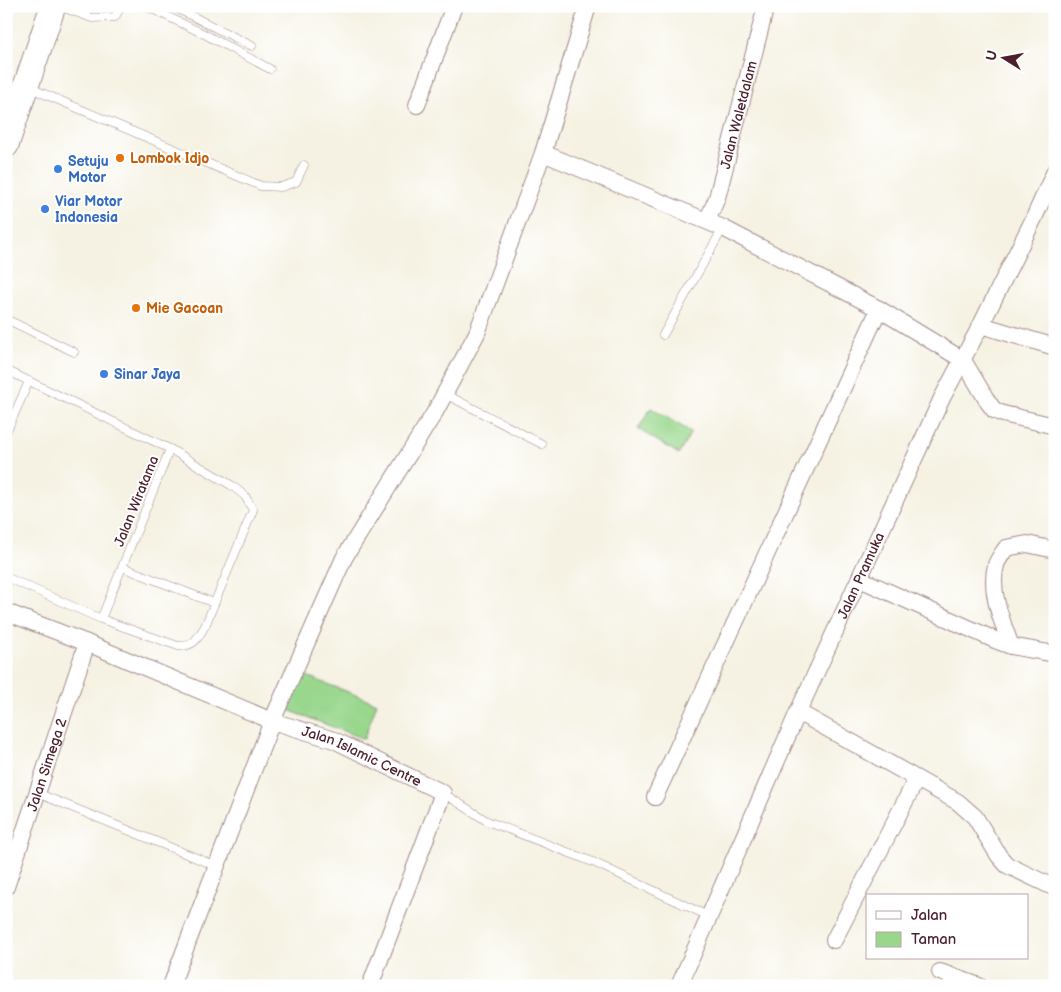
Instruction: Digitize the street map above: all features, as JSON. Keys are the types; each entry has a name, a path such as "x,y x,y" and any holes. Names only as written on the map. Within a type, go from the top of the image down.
{"main road":[{"path":"6,145 53,6"}],"street":[{"path":"417,105 454,6"},
{"path":"171,986 272,721 344,558 435,412 477,333 543,153 588,6"},
{"name":"Jalan Waletdalam","path":"707,221 717,198 766,6"},
{"path":"543,153 723,228 879,309 963,360 994,410 1055,426"},
{"name":"Jalan Pramuka","path":"679,986 798,712 942,398 981,325 1055,171"},
{"path":"655,797 879,309"},
{"path":"981,325 1055,347"},
{"path":"1011,646 999,613 995,588 996,564 1006,548 1027,544 1055,550"},
{"path":"860,579 1011,646 1055,654"},
{"name":"Jalan Islamic Centre","path":"6,612 87,643 272,721 334,740 443,793"},
{"name":"Jalan Simega 2","path":"6,887 87,643"},
{"path":"798,712 958,802 975,816 1006,865 1055,888"},
{"path":"834,940 916,780"},
{"path":"370,986 443,793"},
{"path":"940,972 979,986"}],"lane":[{"path":"59,6 92,18 115,17 121,6"},
{"path":"146,6 270,69"},
{"path":"172,6 252,46"},
{"path":"26,86 261,186 281,187 296,182 304,165"},
{"path":"663,335 723,228"},
{"path":"6,319 74,352"},
{"name":"Jalan Wiratama","path":"6,370 170,449 101,619"},
{"path":"6,433 29,381"},
{"path":"445,394 542,444"},
{"path":"6,577 101,619 178,646 187,647 196,640 205,626 253,510 245,496 231,485 170,449"},
{"path":"122,567 214,603"},
{"path":"37,793 216,866"},
{"name":"Jalan Islamic Centre","path":"443,793 487,821 593,862 708,916"}],"green space":[{"path":"651,408 691,432 679,454 638,429"},
{"path":"301,674 377,703 364,739 288,710"}],"place":[{"name":"Lombok Idjo","path":"120,158"},
{"name":"Setuju Motor","path":"58,169"},
{"name":"Viar Motor Indonesia","path":"45,209"},
{"name":"Mie Gacoan","path":"136,308"},
{"name":"Sinar Jaya","path":"104,374"}]}
